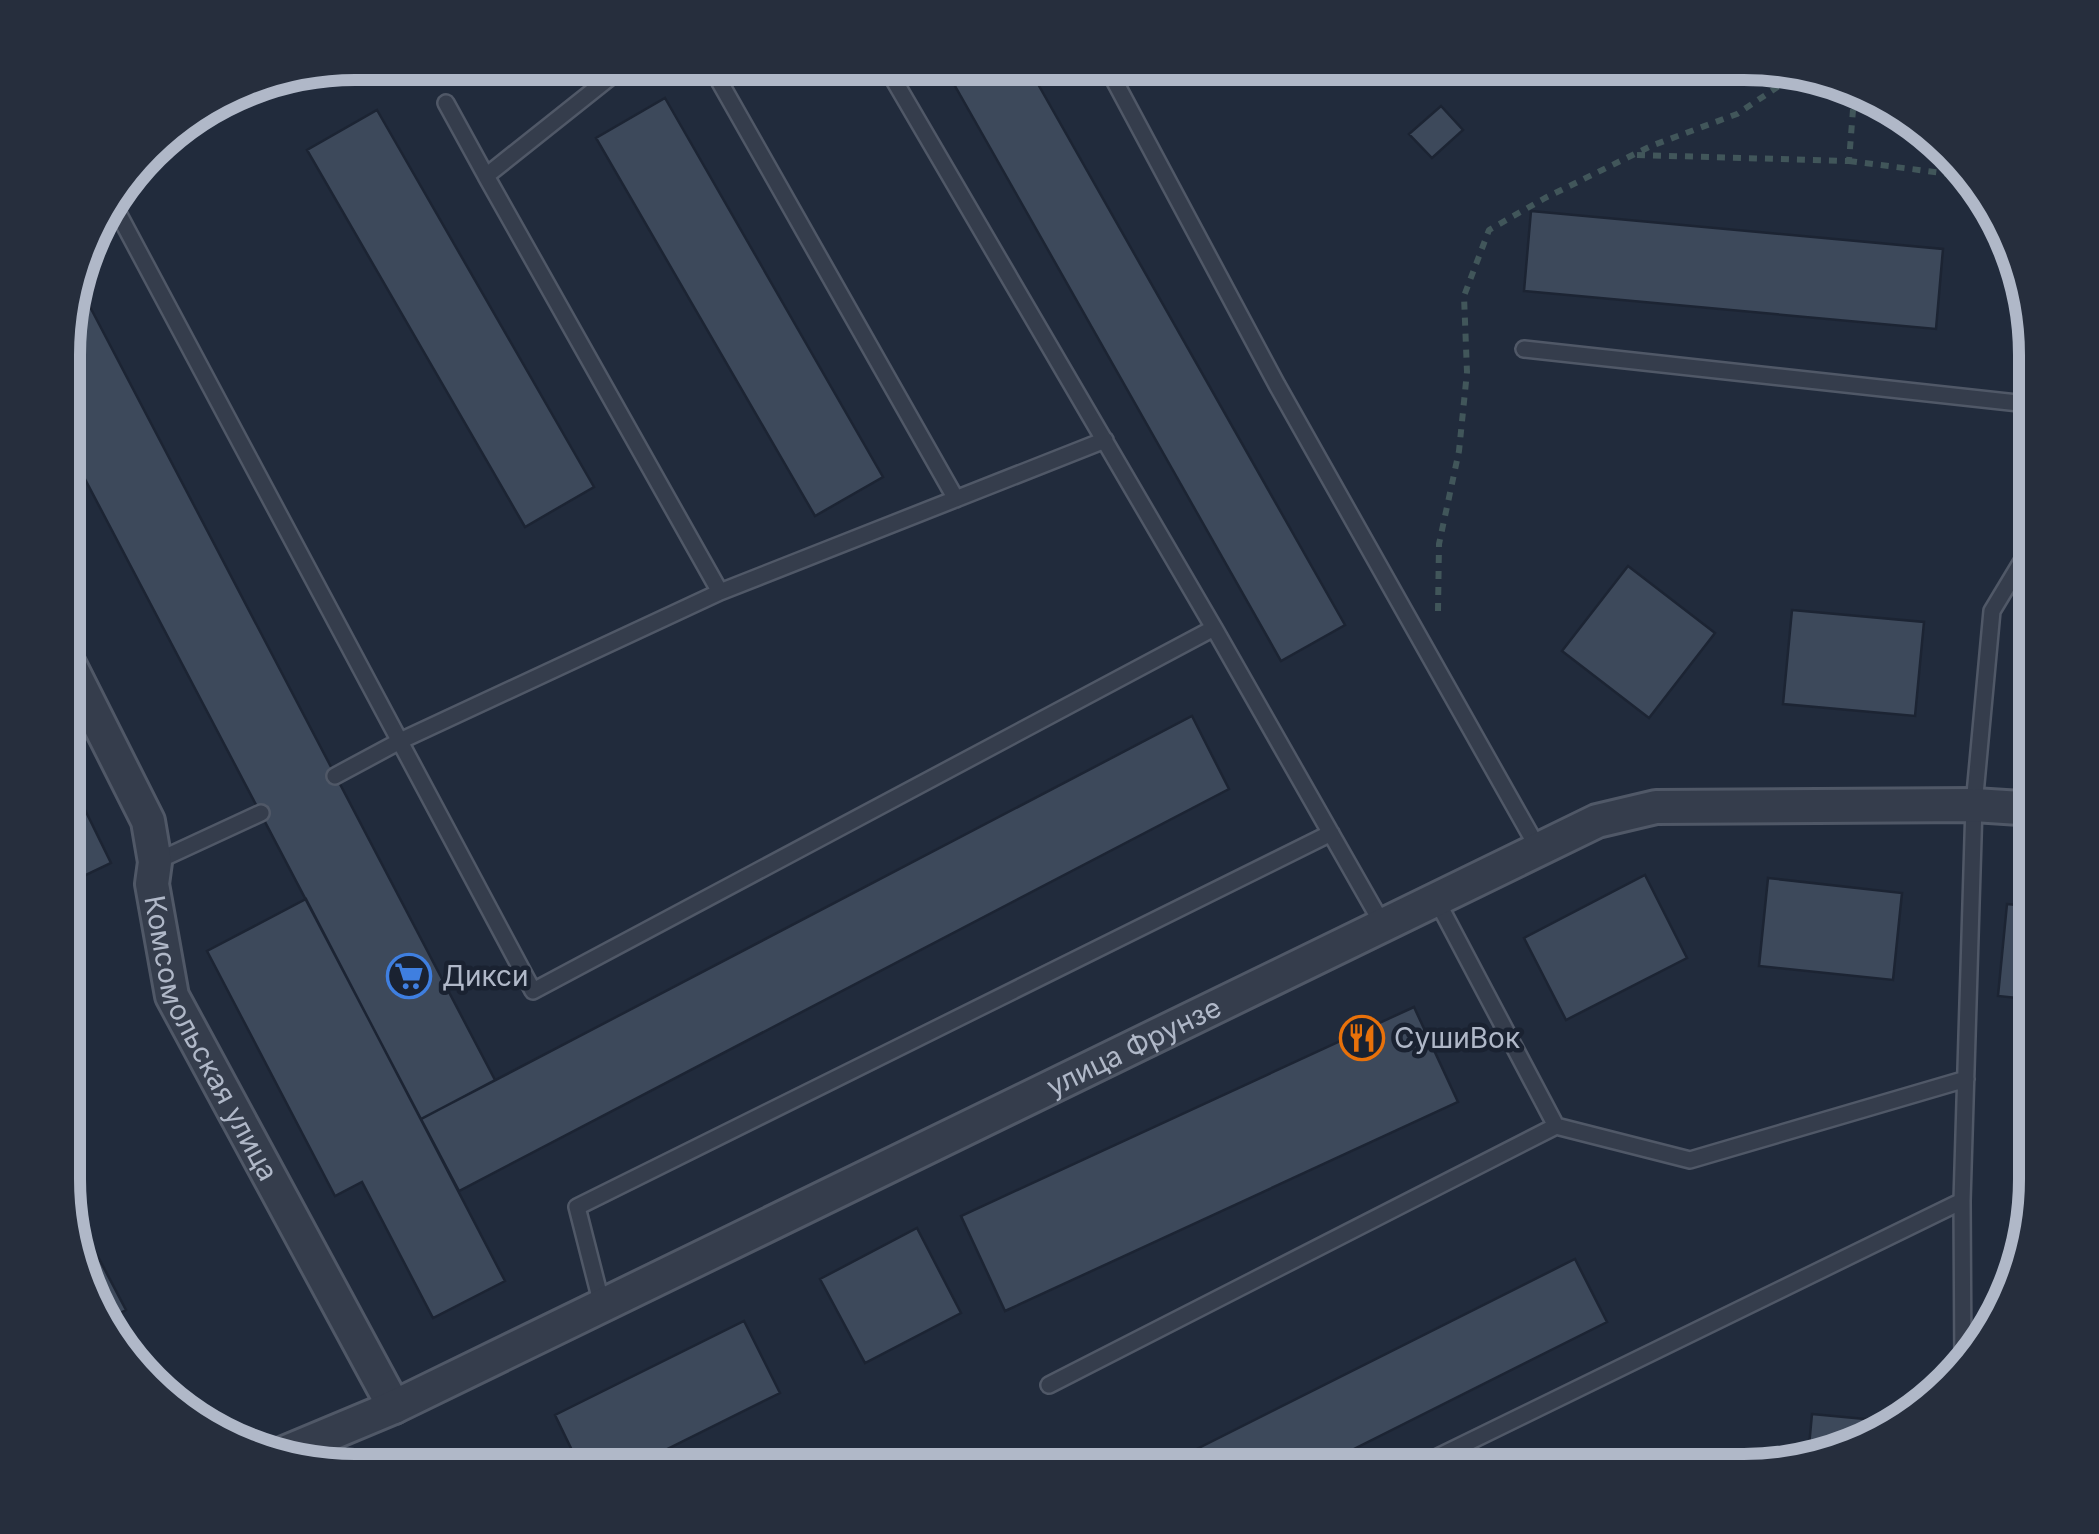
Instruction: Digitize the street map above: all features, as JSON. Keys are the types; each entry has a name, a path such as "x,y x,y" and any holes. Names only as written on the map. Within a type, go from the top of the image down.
{"street":[{"name":"Комсомольская улица","path":"80,689 148,821 155,862 152,884 172,996 394,1407"},
{"name":"улица Фрунзе","path":"297,1448 394,1407 1597,822 1656,807 2018,807"}],"lane":[{"path":"486,176 605,80"},
{"path":"719,80 956,499"},
{"path":"894,80 1383,925"},
{"path":"1114,81 1277,386 1539,850"},
{"path":"446,103 720,592"},
{"path":"119,214 533,991 1214,628"},
{"path":"1524,349 2018,403"},
{"path":"336,776 400,741 720,592 1105,440"},
{"path":"1963,1345 1962,1201 1974,805 1992,611 2018,568"},
{"path":"155,862 261,814"},
{"path":"602,1305 577,1206 1331,833"},
{"path":"1436,899 1556,1126"},
{"path":"1049,1385 1556,1126 1690,1160 1966,1079"},
{"path":"1444,1454 1962,1201"}],"path":[{"path":"1435,666 1439,544 1459,451 1467,372 1464,296 1489,230 1634,154 1736,114 1783,83"},
{"path":"1849,160 1853,103"},
{"path":"1634,154 1849,160 1951,174"}],"building":[{"path":"952,80 1036,80 1345,625 1281,661"},
{"path":"665,98 883,477 815,516 596,138"},
{"path":"1441,106 1463,130 1432,158 1409,134"},
{"path":"377,110 594,487 525,527 307,150"},
{"path":"1531,211 1943,249 1936,329 1524,291"},
{"path":"86,299 495,1080 421,1119 80,470 80,355"},
{"path":"1628,566 1715,633 1649,718 1562,651"},
{"path":"1792,610 1924,622 1915,716 1783,704"},
{"path":"1192,716 1229,789 459,1191 421,1119"},
{"path":"81,801 111,863 81,878"},
{"path":"1645,875 1687,958 1566,1020 1524,938"},
{"path":"1768,878 1902,893 1893,980 1759,966"},
{"path":"306,899 505,1281 433,1318 362,1182 335,1196 207,951"},
{"path":"2007,904 2018,905 2018,998 1998,996"},
{"path":"1414,1007 1458,1102 1005,1311 961,1216"},
{"path":"917,1228 961,1313 865,1363 820,1279"},
{"path":"85,1232 126,1310 116,1315 108,1301"},
{"path":"1575,1259 1607,1322 1344,1454 1188,1454"},
{"path":"744,1321 780,1393 659,1453 573,1453 555,1415"},
{"path":"1812,1414 1877,1420 1833,1439 1809,1446"}],"place":[{"name":"Дикси","path":"409,976"},
{"name":"СушиВок","path":"1362,1038"}]}
